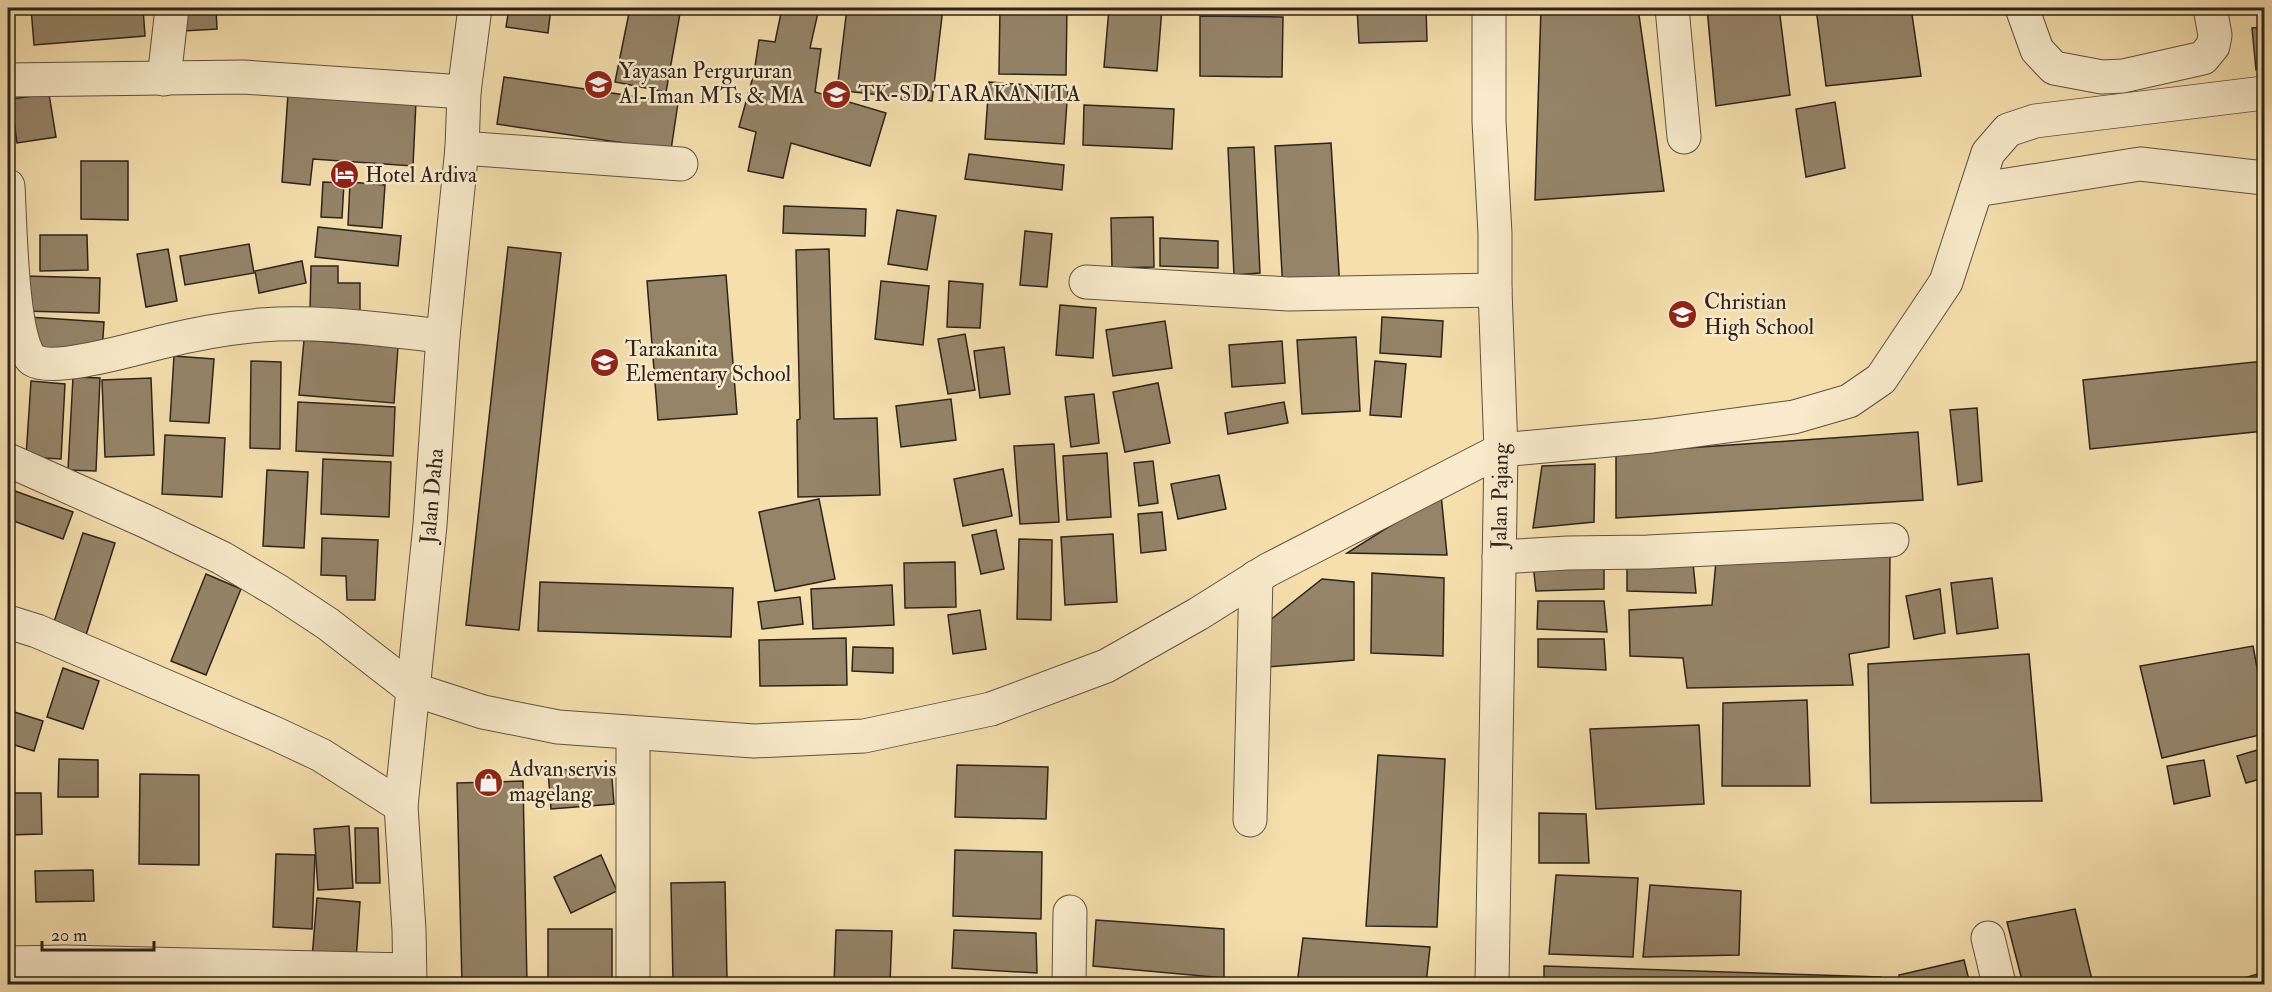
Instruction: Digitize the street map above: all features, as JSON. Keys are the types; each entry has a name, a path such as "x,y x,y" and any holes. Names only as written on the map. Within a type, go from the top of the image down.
{"street":[{"path":"164,79 172,8"},
{"name":"Jalan Daha","path":"410,977 401,806 430,525 443,336 462,148 464,92 475,8"},
{"name":"Jalan Pajang","path":"1490,8 1489,121 1495,234 1501,450 1492,984"},
{"path":"1672,8 1684,137"},
{"path":"2022,8 2037,50 2054,68 2102,77 2123,76 2203,58 2213,46 2215,35 2210,8"},
{"path":"8,80 243,77 464,92"},
{"path":"8,459 222,558 320,619 412,689 483,712 558,727 754,741 864,735 991,709 1106,666 1198,614 1256,577 1501,450 1652,436 1783,418 1849,401 1881,379 1947,282 1988,153 2008,130 2035,121 2265,93"},
{"path":"462,148 681,164"},
{"path":"1976,190 2140,164 2265,178"},
{"path":"8,186 13,280 19,327 24,348 33,360 49,364 76,362 184,337 261,325 318,324 443,336"},
{"path":"1086,282 1289,294 1495,290"},
{"path":"1499,557 1892,540"},
{"path":"1250,820 1256,577"},
{"path":"8,622 37,632 274,733 321,756 401,806"},
{"path":"633,733 633,984"},
{"path":"1069,984 1070,912"},
{"path":"1988,938 1999,984"},
{"path":"8,963 65,962 410,977"}],"building":[{"path":"31,8 143,8 145,36 34,45"},
{"path":"182,8 232,8 216,9 217,29 183,31"},
{"path":"509,8 551,8 548,33 506,27"},
{"path":"630,8 681,8 666,92 615,82"},
{"path":"782,8 819,8 810,48 821,49 815,92 886,113 870,166 791,143 783,178 748,171 756,132 739,127 754,73 759,40 775,42"},
{"path":"847,8 943,8 932,101 837,90"},
{"path":"1000,8 1067,8 1066,75 999,74"},
{"path":"1109,8 1162,8 1157,71 1104,67"},
{"path":"1357,8 1426,8 1427,41 1359,43"},
{"path":"1541,8 1638,8 1664,191 1535,200"},
{"path":"1707,8 1779,8 1790,95 1716,106"},
{"path":"1816,8 1911,8 1921,76 1826,86"},
{"path":"2247,8 2264,8 2264,11 2248,13"},
{"path":"1200,16 1283,17 1282,77 1200,76"},
{"path":"2264,27 2264,69 2256,70 2252,28"},
{"path":"504,77 678,103 671,150 497,124"},
{"path":"989,82 1068,88 1064,144 985,139"},
{"path":"49,94 56,137 17,143 11,99"},
{"path":"288,94 416,101 413,166 313,159 310,185 282,182"},
{"path":"1835,102 1845,168 1806,177 1796,109"},
{"path":"1084,105 1174,109 1172,149 1083,145"},
{"path":"1331,143 1340,289 1283,292 1275,146"},
{"path":"1254,147 1260,273 1234,275 1228,148"},
{"path":"969,154 1064,165 1062,190 965,179"},
{"path":"81,161 128,161 128,220 81,219"},
{"path":"323,182 344,183 342,218 321,217"},
{"path":"350,182 385,185 382,228 348,225"},
{"path":"784,206 866,209 865,236 783,233"},
{"path":"897,210 936,216 927,270 888,264"},
{"path":"1153,217 1154,267 1112,268 1111,218"},
{"path":"318,227 401,236 398,266 315,257"},
{"path":"1025,231 1052,234 1047,287 1020,285"},
{"path":"40,235 87,235 88,270 40,271"},
{"path":"1160,238 1218,241 1218,268 1160,266"},
{"path":"249,244 254,273 185,285 180,256"},
{"path":"508,247 561,253 519,630 466,625"},
{"path":"168,249 177,301 146,307 137,254"},
{"path":"829,249 834,419 877,418 880,495 798,497 797,420 800,419 796,250"},
{"path":"302,261 306,283 259,293 255,271"},
{"path":"311,266 338,266 338,283 360,283 360,313 310,312"},
{"path":"726,275 737,414 658,420 647,281"},
{"path":"24,276 100,278 99,313 23,311"},
{"path":"881,281 929,286 923,345 875,339"},
{"path":"949,281 983,284 980,328 947,327"},
{"path":"1060,305 1096,308 1093,358 1056,355"},
{"path":"28,317 104,322 102,352 26,347"},
{"path":"1382,317 1443,321 1441,357 1380,353"},
{"path":"1165,321 1172,368 1113,376 1106,330"},
{"path":"965,334 975,390 948,394 938,339"},
{"path":"1356,337 1360,411 1302,414 1297,340"},
{"path":"304,340 398,347 394,403 299,395"},
{"path":"1282,341 1285,383 1232,387 1229,345"},
{"path":"1004,347 1010,394 980,398 974,351"},
{"path":"174,356 214,359 209,423 170,421"},
{"path":"251,361 281,362 280,449 250,448"},
{"path":"1375,361 1406,364 1401,417 1370,415"},
{"path":"2264,361 2264,431 2090,449 2083,380"},
{"path":"73,377 100,378 96,471 68,470"},
{"path":"151,378 154,455 105,457 102,380"},
{"path":"31,381 65,384 61,459 26,457"},
{"path":"1158,383 1170,443 1125,452 1113,392"},
{"path":"1094,394 1099,443 1071,447 1065,397"},
{"path":"951,399 956,440 901,447 896,406"},
{"path":"298,402 395,407 393,456 296,451"},
{"path":"1284,402 1288,423 1228,434 1225,413"},
{"path":"1977,408 1982,481 1958,485 1950,410"},
{"path":"1918,432 1923,500 1616,518 1616,453"},
{"path":"165,435 225,438 222,497 162,494"},
{"path":"1054,444 1059,522 1020,524 1014,446"},
{"path":"1107,453 1111,517 1067,520 1063,456"},
{"path":"323,459 391,462 389,517 321,514"},
{"path":"1153,461 1158,503 1139,506 1134,463"},
{"path":"1595,464 1594,522 1533,528 1542,466"},
{"path":"1003,469 1012,516 963,526 954,479"},
{"path":"267,470 308,472 304,548 263,546"},
{"path":"1219,475 1226,509 1178,519 1171,484"},
{"path":"15,491 73,512 63,539 8,519 8,510"},
{"path":"1441,494 1447,555 1347,553"},
{"path":"819,499 835,579 775,591 759,512"},
{"path":"1162,512 1166,550 1141,553 1138,514"},
{"path":"996,530 1004,569 981,574 972,535"},
{"path":"83,533 115,543 86,635 53,625"},
{"path":"1113,534 1117,602 1065,605 1061,537"},
{"path":"322,538 378,540 375,600 347,600 346,576 321,575"},
{"path":"1019,539 1052,540 1051,620 1017,619"},
{"path":"1890,553 1889,647 1849,654 1853,685 1687,688 1683,658 1630,656 1629,610 1712,605 1716,561"},
{"path":"1604,561 1604,589 1536,591 1533,564"},
{"path":"955,562 956,607 905,608 904,563"},
{"path":"1627,562 1693,563 1696,593 1627,591"},
{"path":"1372,573 1444,578 1443,656 1371,653"},
{"path":"206,574 241,589 206,675 171,661"},
{"path":"1992,578 1998,628 1957,634 1951,583"},
{"path":"1322,579 1354,582 1354,660 1267,667 1260,628"},
{"path":"540,582 733,588 731,637 538,631"},
{"path":"892,585 894,625 813,629 811,589"},
{"path":"1940,589 1945,633 1914,639 1906,596"},
{"path":"800,597 803,624 762,629 758,602"},
{"path":"1538,601 1604,601 1607,632 1537,629"},
{"path":"980,610 986,649 953,654 948,615"},
{"path":"846,638 847,685 760,686 759,640"},
{"path":"1538,639 1604,639 1606,670 1538,667"},
{"path":"2253,646 2264,705 2264,734 2162,758 2140,666"},
{"path":"853,647 893,648 893,673 852,671"},
{"path":"2029,654 2042,801 1871,803 1868,664"},
{"path":"63,668 99,681 83,729 47,717"},
{"path":"1807,700 1810,786 1722,786 1723,703"},
{"path":"8,710 43,721 34,751 8,743"},
{"path":"1699,725 1704,804 1596,809 1590,729"},
{"path":"2264,748 2264,778 2246,783 2237,756"},
{"path":"1378,755 1445,759 1437,927 1366,926"},
{"path":"59,759 98,760 98,797 58,797"},
{"path":"2204,760 2210,796 2174,804 2167,766"},
{"path":"957,765 1048,767 1046,819 955,817"},
{"path":"611,766 614,804 551,809 548,771"},
{"path":"140,774 199,775 199,865 139,864"},
{"path":"523,781 527,984 462,984 457,783"},
{"path":"8,793 41,793 42,834 8,835"},
{"path":"1539,813 1586,814 1589,863 1539,863"},
{"path":"349,826 353,888 318,890 314,829"},
{"path":"355,828 378,828 380,883 356,883"},
{"path":"955,850 1042,852 1041,919 953,916"},
{"path":"276,854 315,855 312,929 273,927"},
{"path":"601,855 617,891 571,913 554,877"},
{"path":"93,870 94,901 36,902 35,871"},
{"path":"1556,875 1638,878 1633,957 1549,954"},
{"path":"725,882 727,980 673,981 671,883"},
{"path":"1650,885 1741,891 1739,955 1643,957"},
{"path":"317,898 360,902 356,961 312,958"},
{"path":"2075,909 2093,984 2023,984 2007,922"},
{"path":"1096,920 1224,929 1224,978 1093,966"},
{"path":"548,929 612,929 612,984 548,984"},
{"path":"836,930 892,931 890,984 834,984"},
{"path":"954,930 1036,933 1037,973 952,968"},
{"path":"1303,938 1430,947 1426,984 1297,984"},
{"path":"1964,960 1970,984 1901,984 1899,975"},
{"path":"1544,966 1881,977 1881,984 1544,984"},
{"path":"2264,972 2264,984 2225,984"},
{"path":"253,980 254,984 223,984 223,983"}],"place":[{"name":"Yayasan Pergururan Al-Iman MTs & MA","path":"598,84"},
{"name":"TK-SD TARAKANITA","path":"837,94"},
{"name":"Hotel Ardiva","path":"344,175"},
{"name":"Christian High School","path":"1683,315"},
{"name":"Tarakanita Elementary School","path":"604,362"},
{"name":"Advan servis magelang","path":"488,782"}]}
